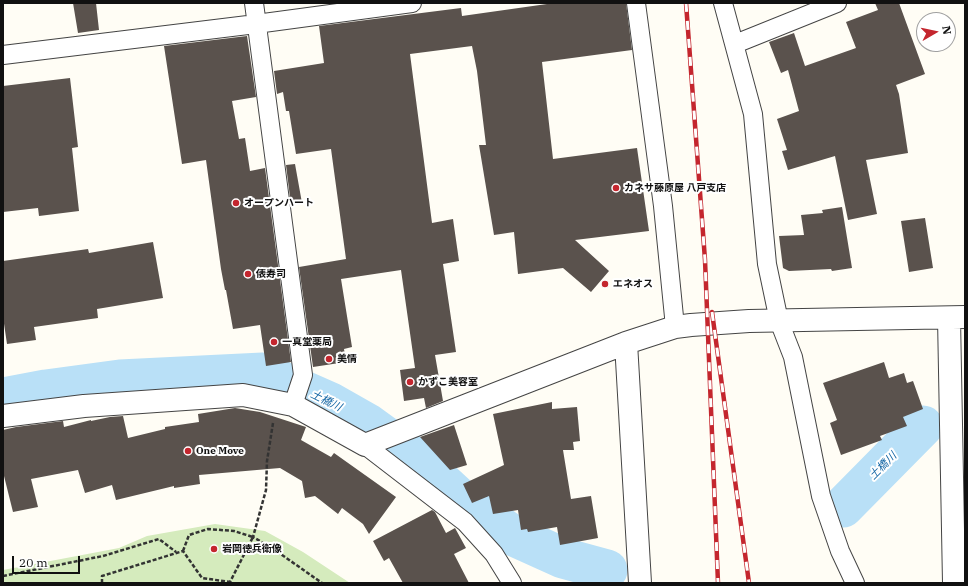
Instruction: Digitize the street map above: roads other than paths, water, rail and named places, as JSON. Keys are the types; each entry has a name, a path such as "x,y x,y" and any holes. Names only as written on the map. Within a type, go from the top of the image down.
{"street":[{"path":"254,3 303,375 284,403"},
{"path":"3,55 412,3"},
{"path":"636,3 663,206 675,327"},
{"path":"723,3 754,114 767,264 779,321 793,357 821,496 840,551 855,583"},
{"path":"735,44 837,3"},
{"path":"365,445 626,343 675,327 749,321 957,317 954,583"},
{"path":"626,343 640,583"},
{"path":"3,416 84,406 243,395 284,403 365,445 465,522 494,554 512,583"}],"waterway":[{"name":"土橋川","path":"3,398 46,390 120,380 263,373 331,403 368,424 419,461 458,497 512,535 563,558 607,570"},
{"name":"土橋川","path":"843,507 923,426"}],"railway":[{"path":"686,3 705,260 718,583"},
{"path":"712,312 749,583"}],"place":[{"name":"カネサ藤原屋 八戸支店","path":"616,188"},
{"name":"オープンハート","path":"236,203"},
{"name":"俵寿司","path":"248,274"},
{"name":"エネオス","path":"605,284"},
{"name":"一真堂薬局","path":"274,342"},
{"name":"美情","path":"329,359"},
{"name":"かずこ美容室","path":"410,382"},
{"name":"One Move","path":"188,451"},
{"name":"岩岡徳兵衛像","path":"214,549"}]}
